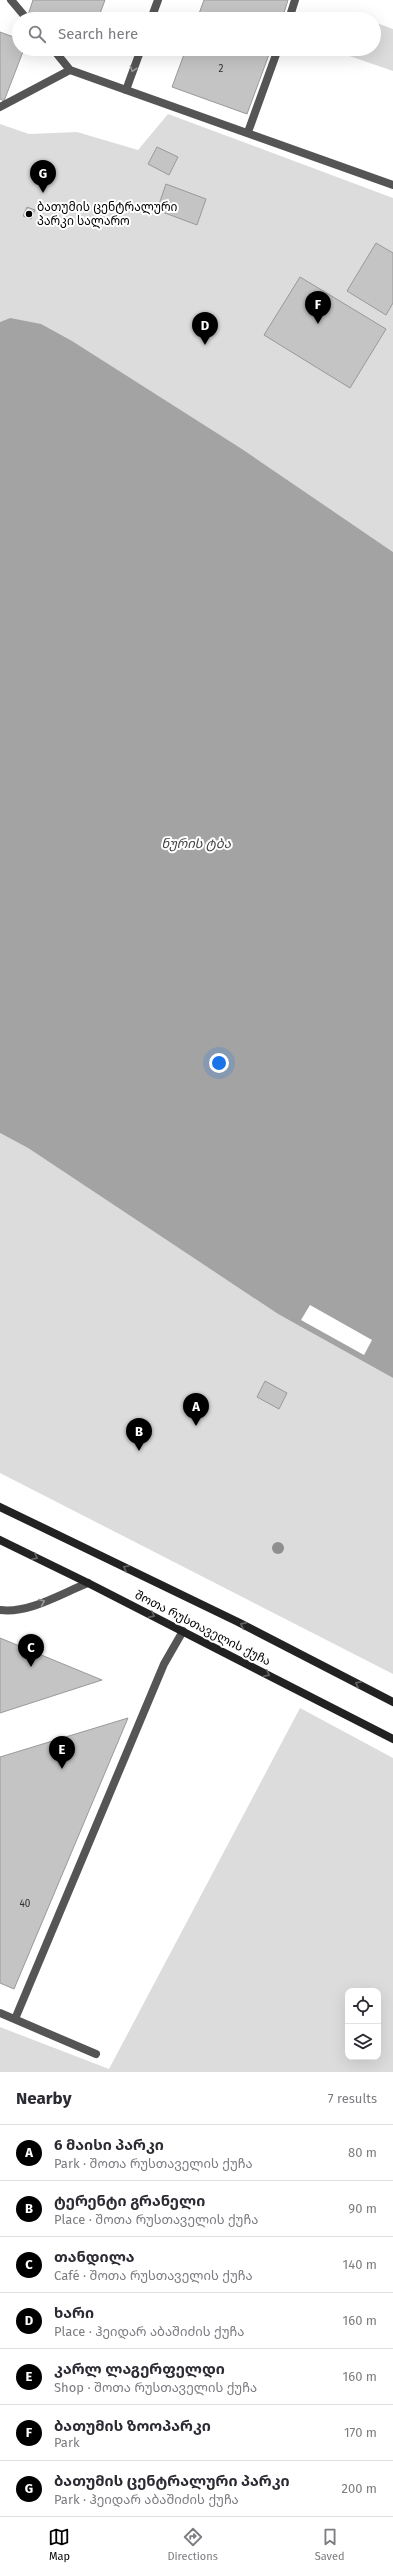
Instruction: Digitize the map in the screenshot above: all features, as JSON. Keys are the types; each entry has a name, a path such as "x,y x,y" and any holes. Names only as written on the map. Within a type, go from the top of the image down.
{"main road":[{"name":"შოთა რუსთაველის ქუჩა","path":"0,1506 238,1622 393,1702"},
{"name":"შოთა რუსთაველის ქუჩა","path":"0,1540 183,1631 393,1739"}],"street":[{"path":"11,0 21,12"},
{"path":"154,12 158,0"},
{"path":"291,12 295,0"},
{"path":"58,56 70,70 248,132 393,185"},
{"path":"126,90 138,56"},
{"path":"248,132 275,56"},
{"path":"0,107 70,70"},
{"path":"0,1610 14,1611 29,1607 88,1583"},
{"path":"14,2019 164,1664 183,1631"},
{"path":"0,2013 96,2054"}],"shaded area":[{"path":"381,25 393,29 393,71 350,56 381,56"},
{"path":"168,114 393,198 393,552 245,451 10,318 0,322 0,124 29,134 77,132 138,150"},
{"path":"0,1133 28,1148 278,1314 393,1378 393,1674 0,1473"},
{"path":"300,1708 393,1758 393,2072 0,2072 0,2027 109,2069"}],"water":[{"name":"ნურის ტბა","path":"10,318 41,324 72,341 245,451 393,552 393,1378 278,1314 28,1148 0,1133 0,322"}],"pier":[{"path":"310,1305 372,1340 364,1355 301,1320"}],"building":[{"path":"33,0 105,0 101,12 29,12"},
{"path":"204,0 288,0 284,12 200,12"},
{"path":"0,32 12,36 12,56 21,56 4,101 0,99"},
{"path":"183,56 268,56 247,114 172,87"},
{"path":"157,147 178,157 169,175 148,164"},
{"path":"166,184 206,199 197,225 157,210"},
{"name":"ბათუმის ცენტრალური პარკი სალარო","path":"27,207 35,210 31,219 23,216"},
{"path":"376,243 393,253 393,303 386,315 347,291"},
{"path":"300,277 386,329 350,388 264,335"},
{"path":"265,1381 287,1393 279,1409 257,1397"},
{"path":"0,1638 102,1680 0,1713"},
{"path":"128,1718 14,1989 0,1983 0,1757"}],"place":[{"name":"ბათუმის ცენტრალური პარკი","path":"43,193"},
{"name":"ბათუმის ცენტრალური პარკი სალარო","path":"29,214"},
{"name":"ბათუმის ზოოპარკი","path":"318,324"},
{"name":"ხარი","path":"205,345"},
{"name":"6 მაისი პარკი","path":"196,1426"},
{"name":"ტერენტი გრანელი","path":"139,1451"},
{"name":"თანდილა","path":"31,1667"},
{"name":"კარლ ლაგერფელდი","path":"62,1769"}]}
